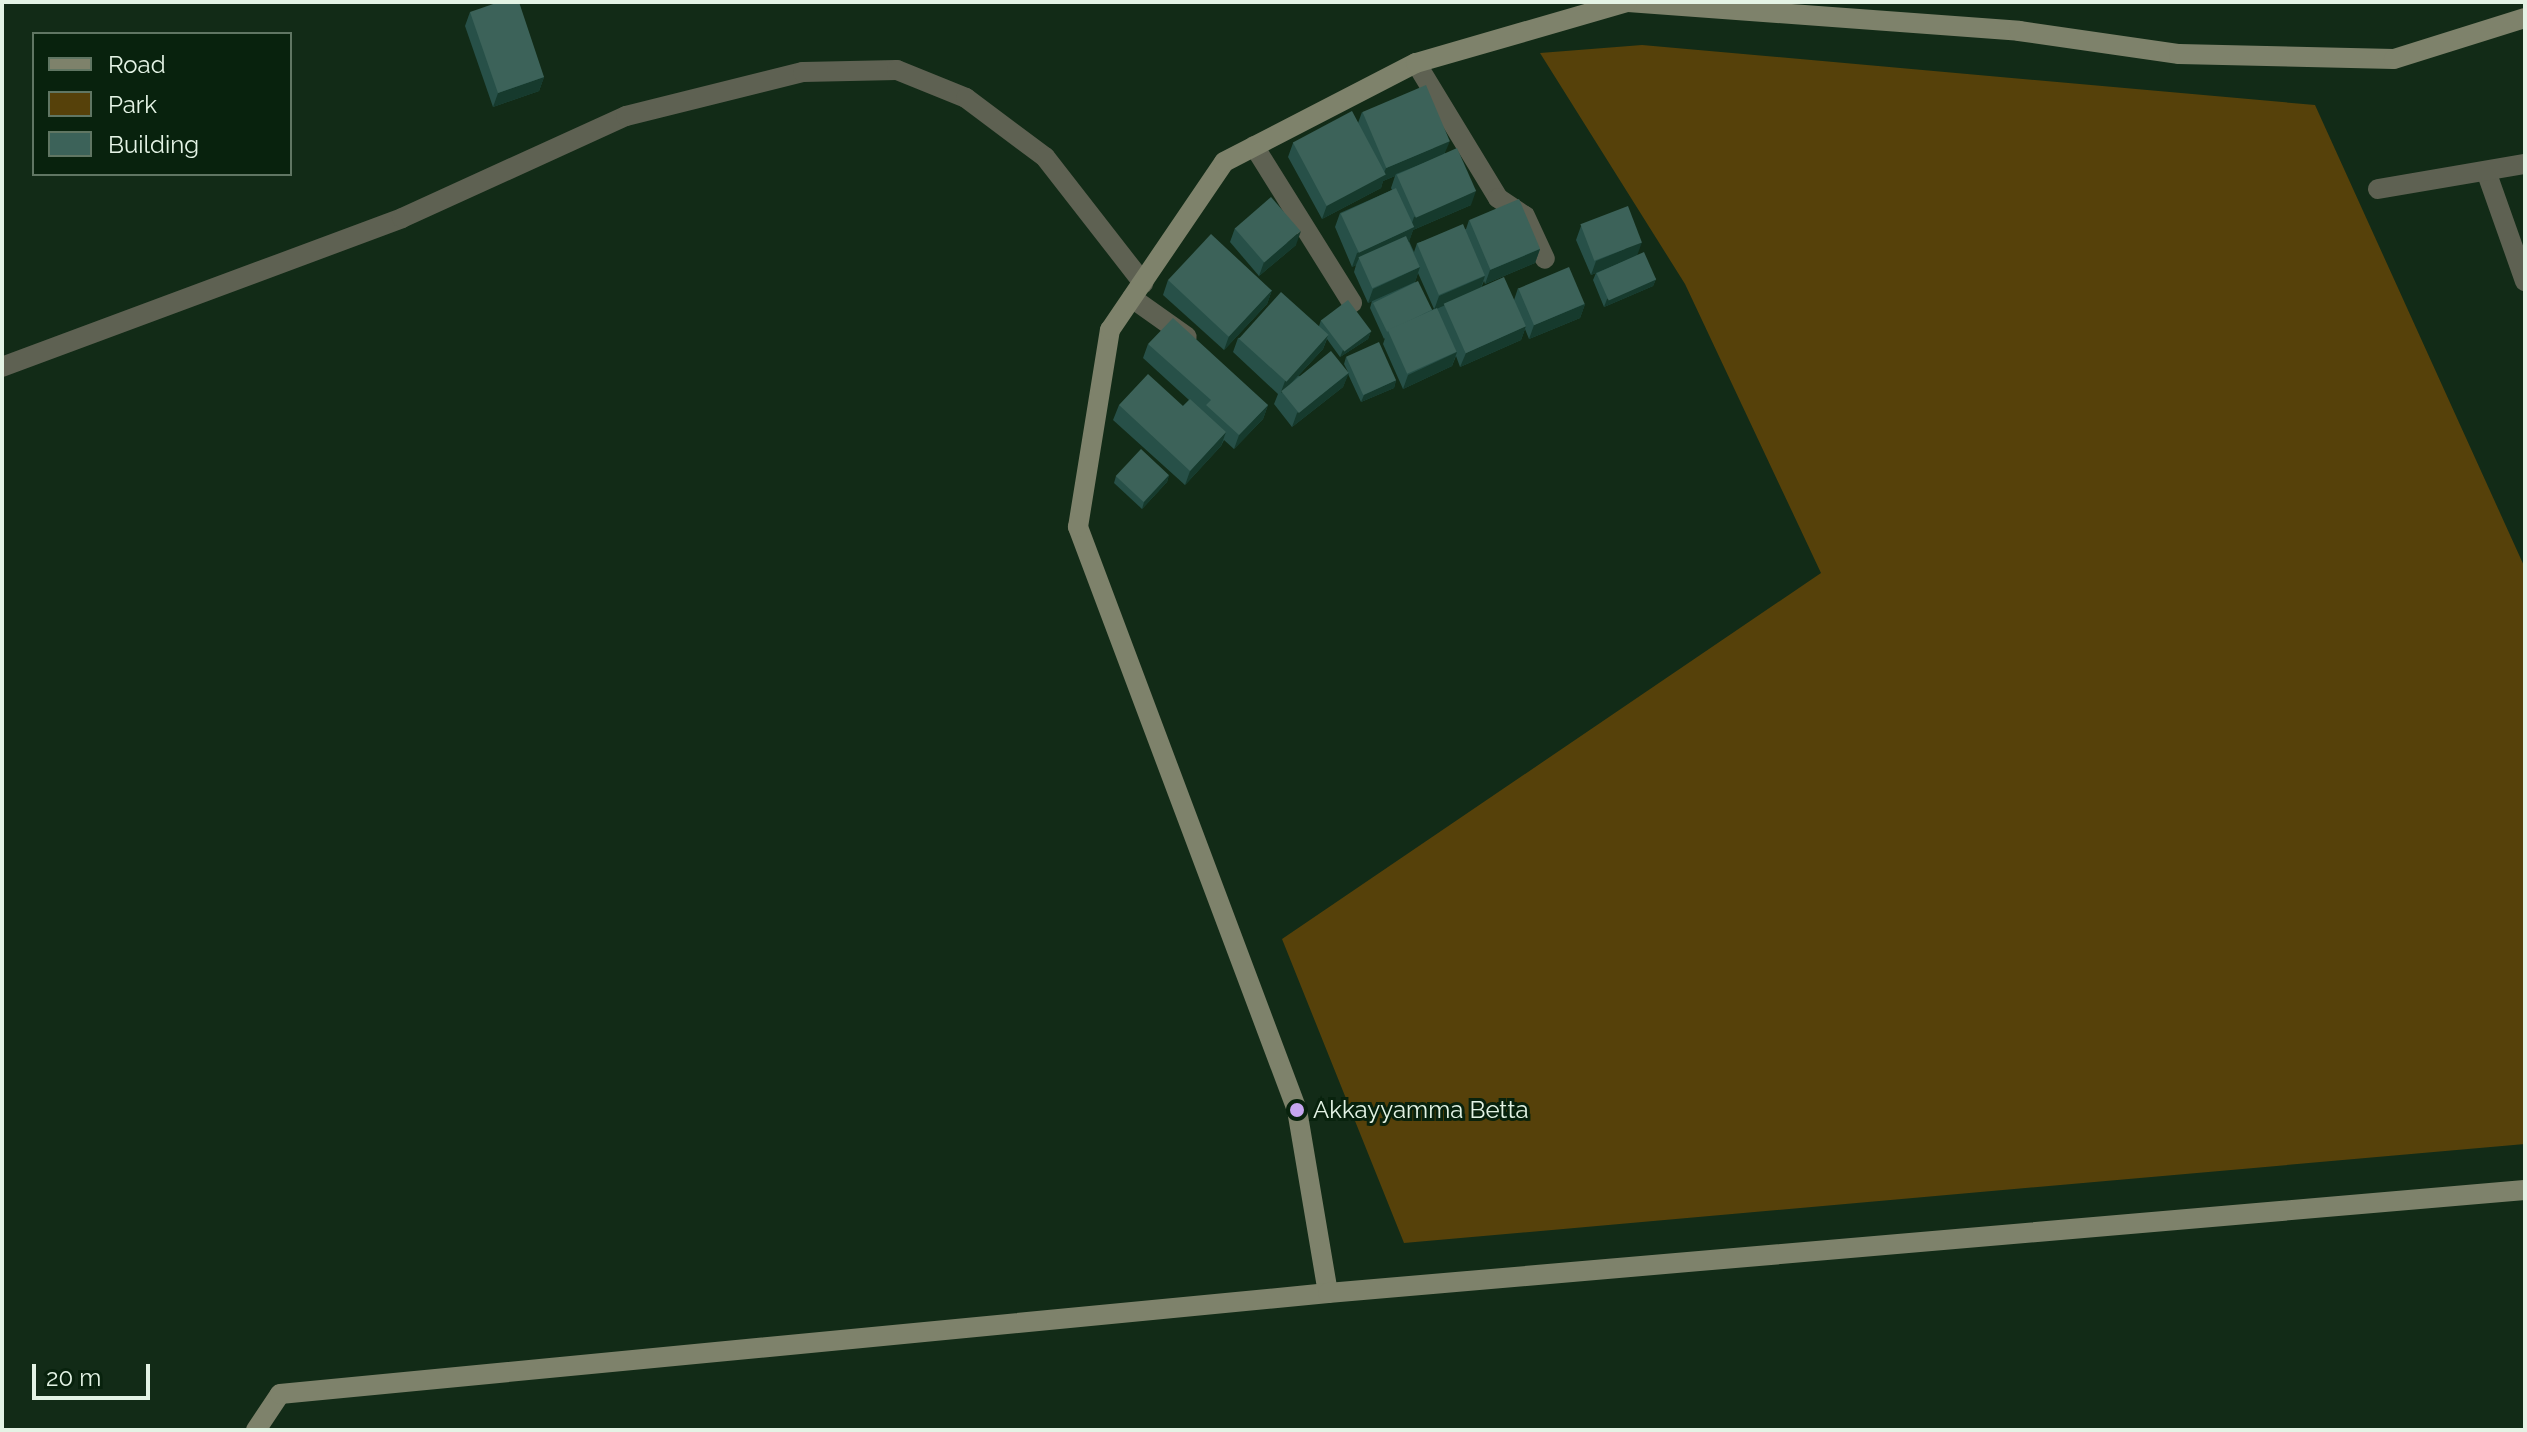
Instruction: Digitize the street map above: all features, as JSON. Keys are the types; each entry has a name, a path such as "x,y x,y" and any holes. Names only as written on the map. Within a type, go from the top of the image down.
{"street":[{"path":"1328,1293 1297,1110 1078,527 1110,330 1224,162 1416,63 1628,2 2019,31 2179,54 2394,59 2525,18"},
{"path":"1416,63 1498,198 1525,216 1545,259"},
{"path":"2,367 402,218 626,116 803,72 897,70 966,98 1045,157 1137,290 1201,349"},
{"path":"1254,146 1352,303"},
{"path":"2378,189 2525,164"},
{"path":"2486,171 2525,281"},
{"path":"256,1430 280,1394 1328,1293 2525,1190"}],"green space":[{"path":"1642,45 2315,105 2525,568 2525,1144 1404,1243 1282,939 1821,573 1685,284 1540,53"}],"building":[{"path":"499,2 519,2 544,77 498,93 470,12"},
{"path":"1426,85 1450,141 1386,168 1362,112"},
{"path":"1352,111 1386,175 1327,206 1293,142"},
{"path":"1457,148 1476,191 1416,218 1397,175"},
{"path":"1396,188 1414,227 1359,253 1341,214"},
{"path":"1271,197 1301,231 1264,262 1235,228"},
{"path":"1519,199 1540,249 1490,270 1469,220"},
{"path":"1628,206 1642,242 1594,261 1580,224"},
{"path":"1463,224 1485,276 1439,295 1417,244"},
{"path":"1211,234 1272,291 1229,337 1168,280"},
{"path":"1406,236 1420,267 1372,288 1358,257"},
{"path":"1644,252 1656,279 1609,301 1596,273"},
{"path":"1569,267 1585,304 1534,325 1518,288"},
{"path":"1504,277 1526,326 1466,353 1444,304"},
{"path":"1418,281 1432,310 1387,332 1373,303"},
{"path":"1281,292 1329,335 1286,382 1239,339"},
{"path":"1348,300 1371,331 1344,352 1321,320"},
{"path":"1437,308 1457,352 1407,374 1388,330"},
{"path":"1173,318 1268,405 1239,435 1206,405 1211,400 1148,344"},
{"path":"1379,342 1396,380 1363,395 1346,357"},
{"path":"1331,351 1349,373 1299,413 1281,391"},
{"path":"1148,374 1183,406 1190,399 1226,432 1190,471 1119,405"},
{"path":"1141,449 1169,475 1144,502 1116,476"}],"place":[{"name":"Akkayyamma Betta","path":"1297,1110"}]}
